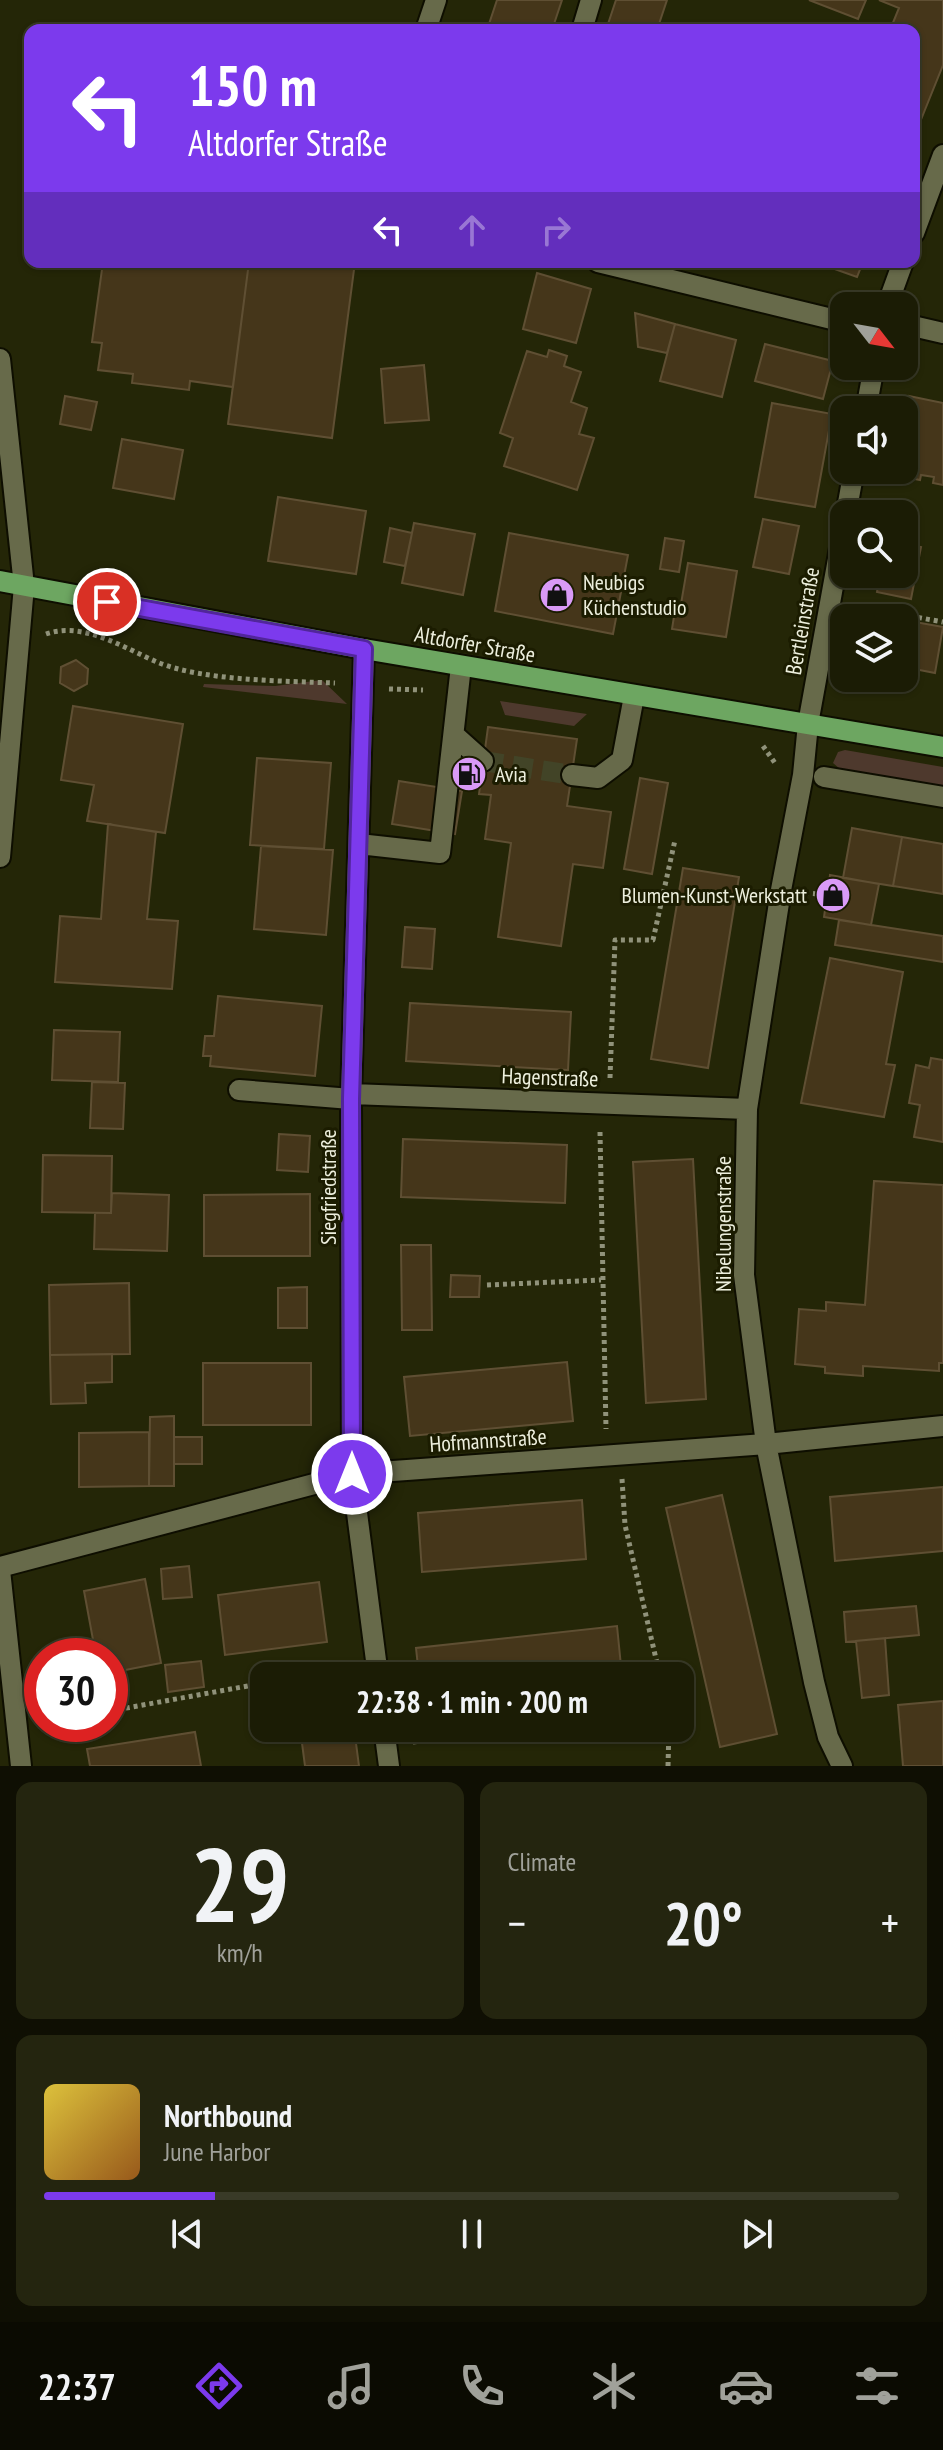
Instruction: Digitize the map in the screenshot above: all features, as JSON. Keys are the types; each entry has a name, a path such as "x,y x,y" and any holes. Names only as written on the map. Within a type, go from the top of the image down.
{"main road":[{"name":"Altdorfer Straße","path":"0,581 364,649 943,747"}],"street":[{"path":"428,24 436,0"},
{"path":"584,24 591,0"},
{"path":"920,217 943,155"},
{"path":"623,268 830,319"},
{"path":"892,292 901,268"},
{"path":"918,327 943,333"},
{"path":"0,359 24,586 0,857"},
{"name":"Bertleinstraße","path":"808,724 833,588"},
{"name":"Siegfriedstraße","path":"364,649 352,1096 352,1474 376,1662"},
{"path":"359,844 440,853 461,666"},
{"path":"572,775 598,778 622,760 634,696"},
{"name":"Nibelungenstraße","path":"808,724 803,775 781,890 747,1109 744,1275 766,1444 814,1682 828,1737 842,1766"},
{"path":"454,735 483,761"},
{"path":"824,777 943,797"},
{"name":"Hagenstraße","path":"239,1090 747,1109"},
{"name":"Hofmannstraße","path":"0,1569 352,1474 766,1444 943,1426"},
{"path":"0,1569 21,1766"},
{"path":"386,1742 389,1766"}],"path":[{"path":"830,602 943,622"},
{"path":"18,656 32,659 44,635 61,629 103,638 161,664 215,673 363,686 459,690"},
{"path":"215,673 219,664"},
{"path":"757,742 769,750 776,769 803,775"},
{"path":"657,1662 625,1525 614,1455 601,1280 605,1102 615,940 653,940 675,840"},
{"path":"487,1285 601,1280"},
{"path":"128,1708 250,1686"},
{"path":"668,1766 669,1742"}],"shaded area":[{"path":"322,680 347,704 203,687 204,684 275,686"},
{"path":"500,701 587,714 574,726 505,715"},
{"path":"845,750 943,767 943,786 840,769 833,763 838,752"}],"building":[{"path":"497,0 562,0 554,24 489,24"},
{"path":"616,0 667,0 659,24 608,24"},
{"path":"809,0 866,0 858,19"},
{"path":"879,0 943,0 943,65 920,122 920,24 892,24 899,8"},
{"path":"102,268 248,268 233,387 190,381 189,390 132,383 133,374 98,370 102,343 92,342"},
{"path":"248,268 354,268 332,438 228,424"},
{"path":"832,268 861,268 857,277"},
{"path":"537,273 591,289 576,343 523,329"},
{"path":"635,313 675,324 667,353 638,347"},
{"path":"675,324 736,340 722,397 660,381"},
{"path":"765,344 830,360 823,399 755,381"},
{"path":"549,350 567,356 564,366 581,372 571,402 587,408 579,434 594,438 577,490 504,466 513,438 500,433 527,351 547,357"},
{"path":"424,365 429,420 385,423 381,369"},
{"path":"65,396 97,402 91,430 60,424"},
{"path":"918,398 943,403 943,485 933,483 934,477 921,475 920,480"},
{"path":"772,403 830,414 815,507 755,497"},
{"path":"122,439 183,450 174,499 113,488"},
{"path":"278,497 366,511 356,574 268,561"},
{"path":"763,519 799,526 789,574 753,567"},
{"path":"414,523 475,534 463,595 402,583"},
{"path":"390,528 412,533 405,566 384,562"},
{"path":"509,533 628,555 613,634 495,611"},
{"path":"665,538 684,541 679,572 660,569"},
{"path":"688,563 737,571 726,637 672,629 676,604 681,604"},
{"path":"878,588 913,588 911,599 877,592"},
{"path":"918,623 943,627 935,673 918,670"},
{"path":"76,660 88,669 87,684 74,691 60,683 61,667"},
{"path":"73,706 183,724 165,833 87,821 94,785 61,780"},
{"path":"488,727 577,739 567,806 611,812 603,868 573,864 561,946 498,937 511,843 485,839 491,795 479,794"},
{"path":"257,758 331,763 324,849 250,845"},
{"path":"640,778 668,783 652,874 624,869"},
{"path":"399,781 462,791 455,834 392,824"},
{"path":"108,824 156,832 147,919 178,921 172,989 55,982 60,916 101,919"},
{"path":"852,828 902,837 893,886 843,878"},
{"path":"902,837 943,844 943,894 893,886"},
{"path":"261,846 333,850 326,935 254,929"},
{"path":"683,868 739,877 708,1068 651,1059"},
{"path":"830,875 879,884 871,925 824,917"},
{"path":"839,920 943,936 943,962 835,945"},
{"path":"405,927 435,929 432,969 402,967"},
{"path":"830,958 903,972 886,1064 895,1065 884,1117 801,1103"},
{"path":"218,996 322,1006 315,1076 210,1066 211,1056 203,1056 205,1036 214,1036"},
{"path":"410,1003 571,1012 568,1070 406,1061"},
{"path":"54,1030 120,1032 118,1082 52,1080"},
{"path":"931,1058 943,1060 943,1142 914,1137 920,1105 909,1103 916,1065 929,1068"},
{"path":"92,1082 125,1083 123,1129 90,1128"},
{"path":"279,1134 310,1136 308,1172 277,1170"},
{"path":"403,1139 567,1145 565,1203 401,1197"},
{"path":"43,1155 112,1156 111,1213 42,1212"},
{"path":"693,1159 706,1399 646,1403 633,1162"},
{"path":"874,1181 943,1185 943,1363 939,1363 939,1371 863,1366 863,1376 825,1373 825,1367 795,1364 799,1309 826,1311 826,1302 865,1305"},
{"path":"112,1193 169,1195 167,1251 94,1249 95,1213 111,1213"},
{"path":"310,1194 310,1256 204,1256 204,1195"},
{"path":"401,1245 431,1245 432,1330 402,1330"},
{"path":"451,1275 480,1276 479,1297 450,1297"},
{"path":"129,1283 130,1354 50,1355 49,1285"},
{"path":"307,1287 307,1328 278,1328 278,1288"},
{"path":"112,1354 112,1382 85,1383 86,1403 51,1404 50,1355"},
{"path":"567,1362 573,1421 410,1436 404,1377"},
{"path":"203,1363 311,1363 311,1425 203,1425"},
{"path":"174,1416 174,1486 149,1486 150,1417"},
{"path":"149,1432 149,1486 79,1487 79,1433"},
{"path":"174,1437 202,1437 202,1464 174,1464"},
{"path":"943,1487 943,1551 835,1561 830,1497"},
{"path":"722,1495 777,1734 720,1747 666,1508"},
{"path":"582,1500 586,1559 422,1572 418,1513"},
{"path":"189,1566 192,1597 163,1599 161,1569"},
{"path":"145,1579 161,1663 128,1669 128,1638 93,1638 84,1591"},
{"path":"319,1582 327,1642 225,1655 218,1595"},
{"path":"916,1606 919,1635 846,1642 844,1612"},
{"path":"617,1626 621,1662 418,1662 416,1648"},
{"path":"885,1638 889,1695 862,1698 856,1641"},
{"path":"201,1661 204,1687 168,1692 165,1665"},
{"path":"943,1701 943,1766 903,1766 898,1705"},
{"path":"195,1732 201,1766 90,1766 87,1749"},
{"path":"302,1742 356,1742 359,1766 305,1766"}],"tunnel":[{"path":"483,761 572,775"}],"place":[{"name":"Neubigs Küchenstudio","path":"557,595"},
{"name":"Avia","path":"469,774"},
{"name":"Blumen-Kunst-Werkstatt","path":"833,895"}],"route":[{"path":"107,602 364,649 351,1099 352,1474"}]}
